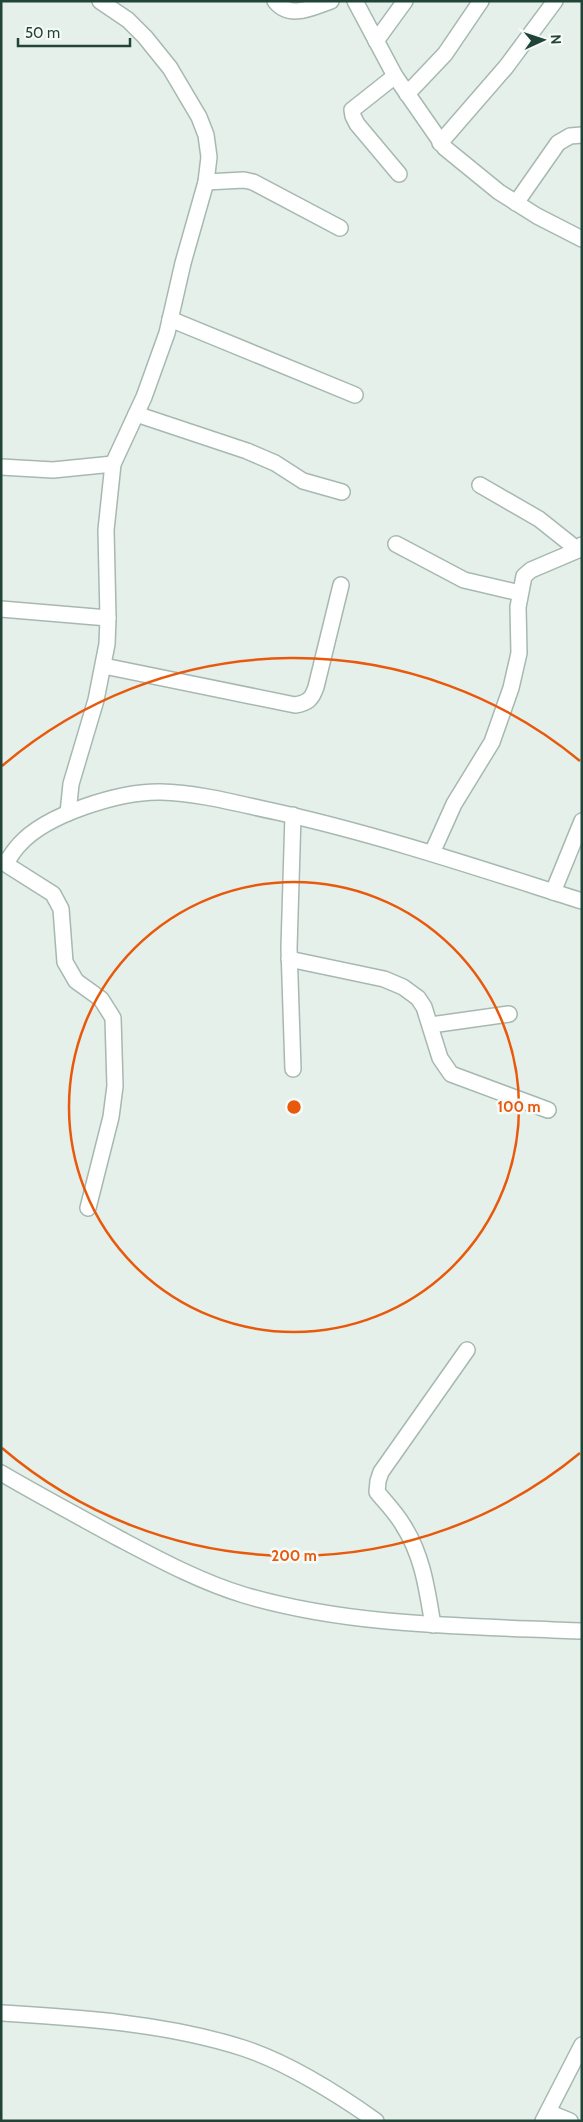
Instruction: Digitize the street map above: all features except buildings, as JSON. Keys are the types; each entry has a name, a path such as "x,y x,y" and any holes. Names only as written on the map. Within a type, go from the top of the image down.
{"street":[{"path":"68,813 71,784 104,666 108,618 106,530 113,464 155,368 170,320 206,182 209,157 206,135 199,117 181,86 145,37 128,20 100,1"},
{"path":"275,1 290,12 300,11 331,1"},
{"path":"355,1 395,76 440,143 468,169 516,203 582,239"},
{"path":"376,41 405,1"},
{"path":"407,94 445,54 482,1"},
{"path":"440,143 506,67 555,1"},
{"path":"395,76 352,110 352,116 399,174"},
{"path":"516,203 558,143 570,136 582,135"},
{"path":"206,182 244,180 253,182 340,228"},
{"path":"170,320 355,395"},
{"path":"136,414 247,451 275,463 303,481 342,492"},
{"path":"1,467 53,470 113,464"},
{"path":"480,485 538,519 580,547"},
{"path":"396,544 464,580 520,593"},
{"path":"432,853 454,804 492,742 511,688 519,653 518,607 524,576 531,570 580,547"},
{"path":"104,666 295,705 305,703 312,698 316,687 341,585"},
{"path":"1,608 108,618"},
{"path":"88,1208 111,1117 115,1086 113,1018 101,999 76,981 65,962 61,909 53,894 4,862 32,834 68,813 112,797 161,792 189,794 362,833 432,853 582,901"},
{"path":"293,816 289,959 293,1069"},
{"path":"553,892 582,821"},
{"path":"289,959 384,979 403,986 418,998 424,1007 440,1058 451,1074 548,1110"},
{"path":"431,1025 509,1014"},
{"path":"433,1625 425,1574 418,1555 403,1525 377,1492 378,1481 381,1472 466,1350"},
{"path":"1,1472 38,1495 154,1557 209,1583 244,1595 309,1610 381,1620 433,1625 582,1631"},
{"path":"1,2013 79,2018 172,2031 244,2048 298,2073 376,2121"},
{"path":"570,2121 545,2116 582,2046"}]}
